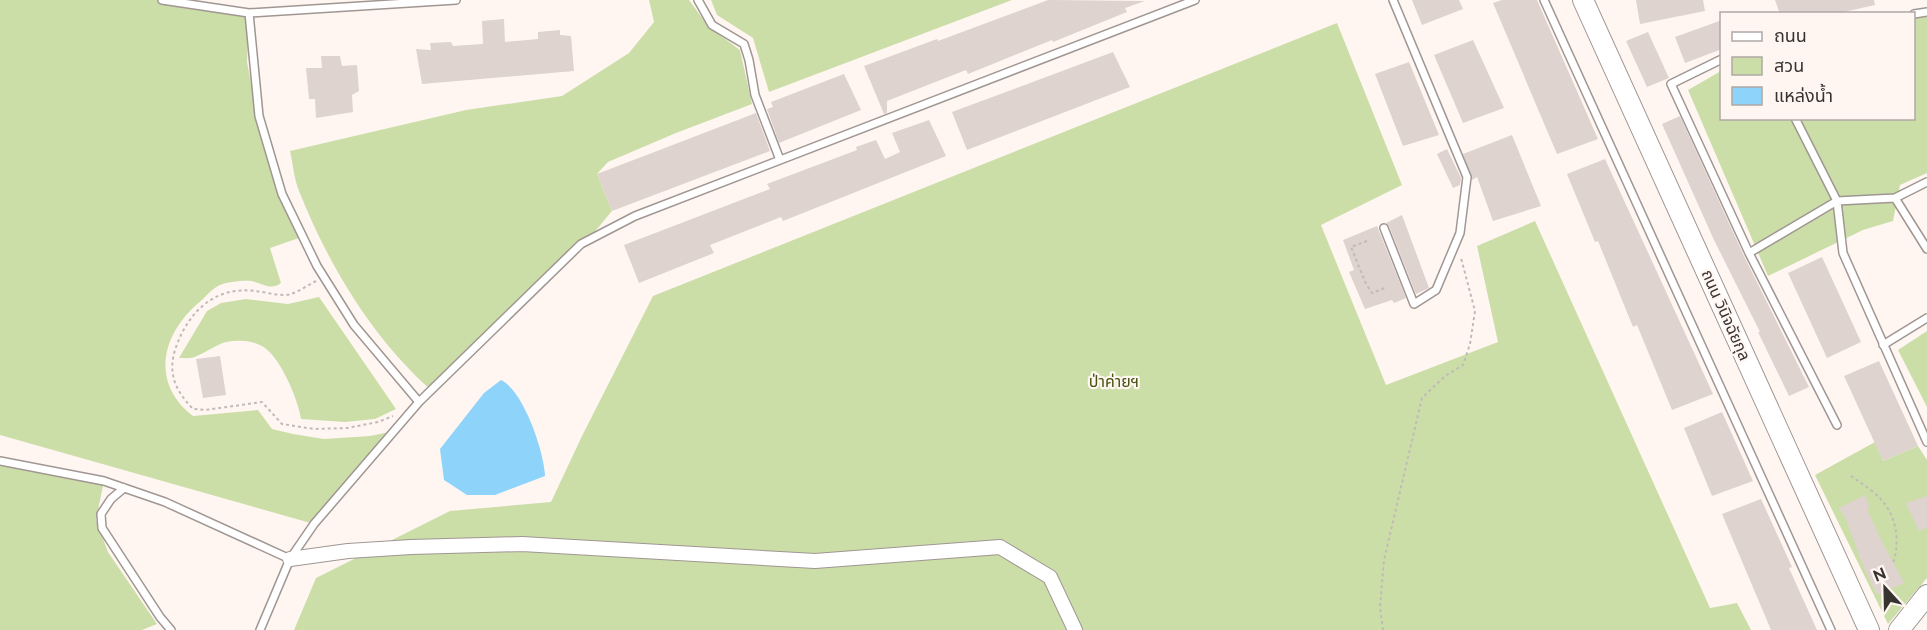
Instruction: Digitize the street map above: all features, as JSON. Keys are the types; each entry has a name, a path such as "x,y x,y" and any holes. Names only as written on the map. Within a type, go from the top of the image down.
{"street":[{"name":"ถนน วินิจฉัยกุล","path":"1583,0 1869,630"},
{"path":"290,559 359,550 522,544 814,561 1000,547 1050,577 1075,630"},
{"path":"1899,630 1927,595"}],"lane":[{"path":"162,0 249,13 456,0"},
{"path":"698,0 712,25 744,44 755,95 780,160"},
{"path":"260,630 290,559 314,524 419,402 581,244 635,216 1196,0"},
{"path":"1384,228 1414,304 1436,290 1461,233 1467,177 1393,0"},
{"path":"1544,0 1831,630"},
{"path":"249,13 259,116 282,194 324,278 354,325 419,402"},
{"path":"1720,60 1671,84 1749,253 1838,425"},
{"path":"1795,120 1837,201 1843,253 1927,442"},
{"path":"1749,253 1837,201 1895,198 1927,182"},
{"path":"1895,198 1926,245"},
{"path":"1883,345 1927,318"},
{"path":"0,461 104,481 165,502 290,559"},
{"path":"124,488 111,499 101,514 102,528 160,617 171,630"}],"path":[{"path":"1383,630 1380,607 1384,560 1422,398 1444,376 1463,365 1470,344 1475,311 1461,260 1461,233"},
{"path":"1367,242 1351,247 1366,284 1372,293 1387,287"},
{"path":"324,278 290,294 252,290 229,291 212,297 189,321 178,341 172,359 175,387 193,409 205,410 262,402 282,424 314,429 347,428 378,422 397,415"},
{"path":"1851,476 1884,502 1890,513 1895,525 1897,552 1893,563"}],"green space":[{"path":"0,0 162,0 249,13 247,62 259,126 275,184 299,238 270,248 281,283 273,286 248,281 223,284 217,286 188,313 170,342 166,357 166,373 170,388 179,403 193,416 258,410 272,429 324,439 370,436 394,431 314,524 0,435"},
{"path":"649,0 689,0 708,26 740,50 752,104 608,162 597,174 612,211 587,241 431,390 410,370 371,323 338,272 299,191 290,151 466,110 562,96 629,53 654,22"},
{"path":"711,0 1012,0 769,92 753,38 717,15"},
{"path":"1927,10 1927,173 1900,185 1893,221 1863,230 1768,276 1688,90 1720,72 1720,120 1915,120 1915,12 1909,12"},
{"name":"ป่าค่ายฯ","path":"1337,23 1402,185 1321,225 1386,385 1498,342 1477,246 1535,221 1710,608 1737,603 1751,630 294,630 316,578 450,511 551,502 653,296"},
{"path":"319,297 396,409 375,419 345,422 301,419 292,390 281,368 269,351 253,343 226,342 195,357 179,358 207,311 221,303 246,299 288,304"},
{"path":"1927,331 1927,407 1898,350"},
{"path":"1875,442 1883,461 1918,446 1927,460 1927,578 1888,624 1815,475"},
{"path":"0,461 104,481 96,520 108,552 157,624 142,630 0,630"}],"water":[{"path":"501,380 509,386 525,409 537,438 545,476 495,495 467,495 444,480 440,449 484,393"}],"building":[{"path":"1048,0 1145,1 1125,8 1127,12 1053,42 1052,40 968,74 966,70 887,101 887,113 884,114 864,66"},
{"path":"1412,0 1459,0 1463,9 1422,25"},
{"path":"1502,0 1537,0 1598,139 1557,154 1493,3"},
{"path":"1636,0 1703,0 1705,11 1640,24"},
{"path":"1775,0 1874,0 1875,5 1844,12 1779,12"},
{"path":"504,19 505,42 538,39 538,32 560,30 560,35 571,36 574,71 422,84 416,49 431,50 430,43 451,42 453,46 483,44 482,21"},
{"path":"1720,21 1720,50 1685,63 1675,37"},
{"path":"1648,32 1669,78 1647,87 1626,41"},
{"path":"1473,40 1504,108 1463,123 1434,55"},
{"path":"1113,52 1130,87 967,150 952,112"},
{"path":"321,56 340,56 342,66 357,65 359,91 352,95 353,112 316,118 315,99 309,99 306,68 322,68"},
{"path":"1409,62 1439,135 1403,146 1375,74"},
{"path":"844,74 861,110 779,143 767,109 773,107 771,102"},
{"path":"756,113 770,151 612,211 597,174"},
{"path":"1680,116 1744,256 1809,387 1789,396 1714,240 1662,124"},
{"path":"929,120 946,156 783,221 781,217 710,245 714,253 639,283 624,245 770,189 767,184 857,150 856,147 876,140 885,159 900,152 892,133"},
{"path":"1512,135 1541,206 1493,221 1477,177 1472,180 1463,154"},
{"path":"1447,149 1461,178 1460,185 1453,188 1437,154"},
{"path":"1605,159 1713,394 1672,410 1637,325 1633,327 1598,241 1595,242 1567,174"},
{"path":"1402,215 1429,288 1416,294 1386,223"},
{"path":"1377,226 1406,298 1365,309 1349,272 1354,270 1343,240"},
{"path":"1822,257 1861,342 1827,358 1788,273"},
{"path":"220,356 226,395 203,398 196,359"},
{"path":"1879,361 1918,446 1883,461 1844,376"},
{"path":"1722,412 1753,481 1712,496 1684,428"},
{"path":"1865,495 1870,508 1867,509 1878,534 1904,583 1877,595 1864,568 1846,519 1839,508"},
{"path":"1927,496 1927,527 1919,531 1906,503"},
{"path":"1761,499 1817,630 1771,630 1722,514"}]}
